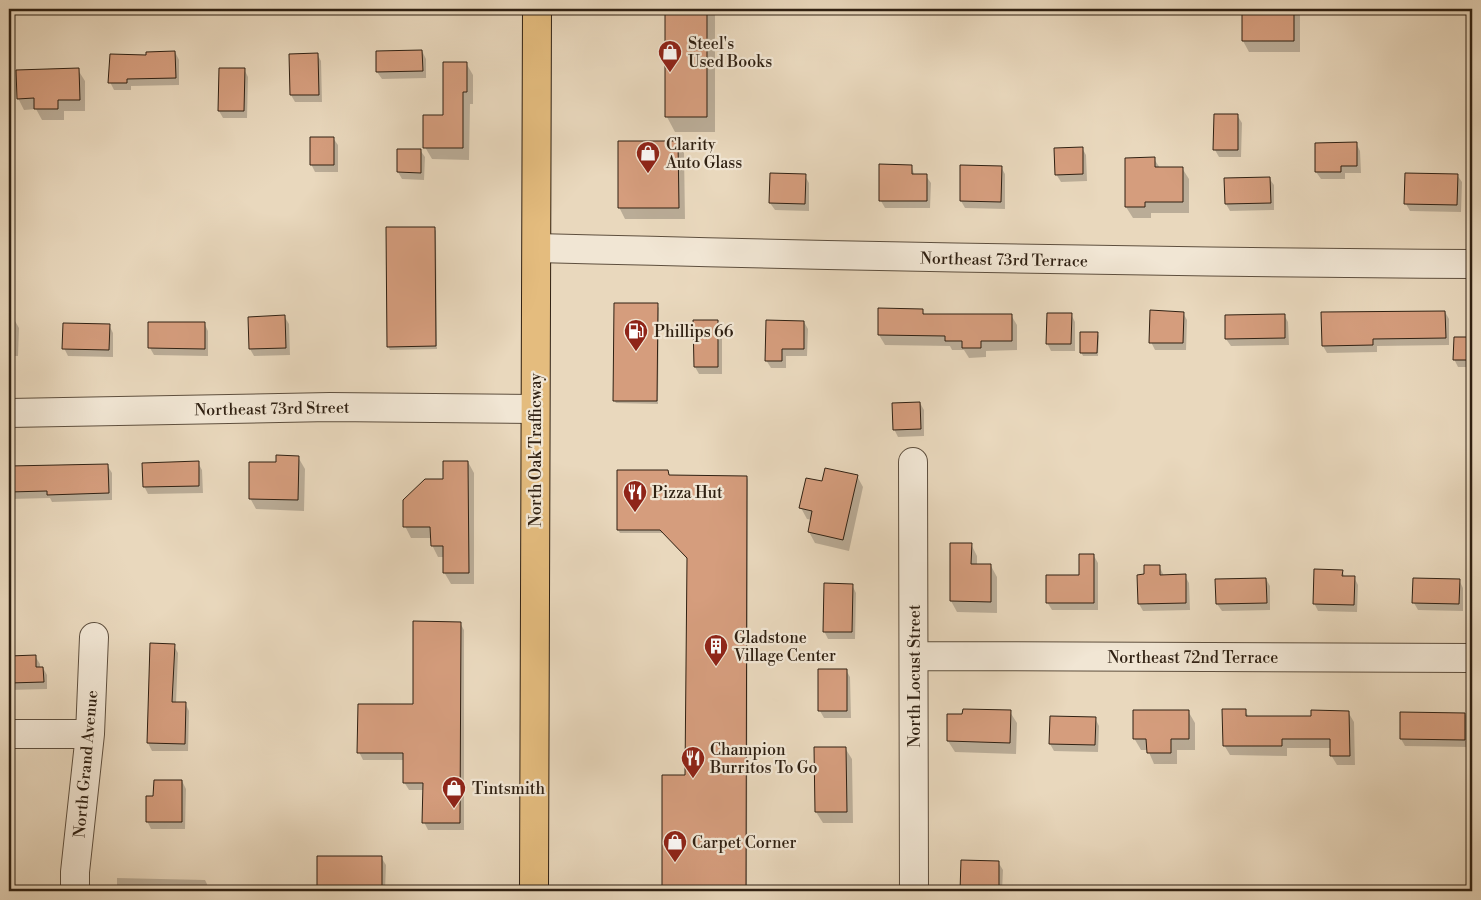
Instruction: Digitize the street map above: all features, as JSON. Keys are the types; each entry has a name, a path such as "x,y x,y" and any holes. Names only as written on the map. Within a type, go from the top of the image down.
{"main road":[{"name":"North Oak Trafficway","path":"534,891 537,9"}],"street":[{"name":"Northeast 73rd Terrace","path":"537,248 1218,262 1472,264"},
{"name":"Northeast 73rd Street","path":"9,413 330,407 535,408"},
{"name":"North Locust Street","path":"913,462 914,891"},
{"name":"North Grand Avenue","path":"75,891 75,872 90,734 94,637"},
{"name":"Northeast 72nd Terrace","path":"914,656 1472,658"},
{"path":"9,734 90,734"}],"building":[{"path":"665,9 707,9 707,117 665,117"},
{"path":"1242,9 1294,9 1294,41 1242,41"},
{"path":"422,50 423,71 376,72 376,51"},
{"path":"175,51 176,78 127,79 127,83 108,83 110,54 146,55 146,52"},
{"path":"318,53 319,95 290,95 289,54"},
{"path":"443,62 467,62 467,92 463,92 463,148 423,148 423,115 443,115"},
{"path":"79,68 80,100 58,100 58,109 34,109 34,98 17,99 16,70"},
{"path":"219,68 245,68 244,111 218,111"},
{"path":"1214,114 1238,114 1238,150 1213,150"},
{"path":"310,137 334,137 334,165 310,165"},
{"name":"Clarity Auto Glass","path":"618,141 678,141 679,208 618,208"},
{"path":"1357,142 1357,166 1341,166 1341,172 1315,172 1315,143"},
{"path":"1083,147 1083,174 1055,175 1054,148"},
{"path":"397,149 421,149 421,173 397,172"},
{"path":"1155,157 1155,167 1183,167 1183,202 1145,202 1145,207 1125,207 1125,158"},
{"path":"879,164 912,165 912,174 927,174 927,201 879,201"},
{"path":"960,165 1002,166 1001,202 960,201"},
{"path":"770,173 806,174 805,204 769,203"},
{"path":"1405,173 1458,174 1457,205 1404,204"},
{"path":"1270,177 1271,203 1225,204 1224,178"},
{"path":"386,227 435,227 436,346 387,347"},
{"name":"Phillips 66","path":"614,303 658,303 657,401 613,401"},
{"path":"878,308 923,309 923,314 1012,314 1012,341 981,341 981,348 962,348 962,341 945,341 945,336 878,335"},
{"path":"1150,310 1184,312 1183,343 1149,343"},
{"path":"1445,311 1446,338 1373,339 1373,345 1322,346 1321,312"},
{"path":"1047,313 1072,313 1071,344 1046,344"},
{"path":"1285,314 1285,338 1225,339 1225,315"},
{"path":"285,315 286,348 249,349 248,317"},
{"path":"693,320 718,320 718,367 694,367"},
{"path":"766,320 804,321 804,349 782,349 782,361 765,361"},
{"path":"148,322 205,322 205,349 148,348"},
{"path":"63,323 110,324 109,350 62,349"},
{"path":"1080,332 1098,332 1097,353 1080,353"},
{"path":"1454,337 1472,337 1472,360 1453,360"},
{"path":"920,402 921,429 893,430 892,403"},
{"path":"276,455 299,456 298,500 249,499 249,462 276,462"},
{"path":"199,461 199,486 143,487 142,463"},
{"path":"443,461 468,461 469,573 443,573 443,546 431,546 430,527 403,527 403,500 425,479 443,479"},
{"path":"108,464 109,493 47,495 47,491 9,492 9,466"},
{"path":"825,468 858,475 843,540 808,532 812,511 799,508 806,478 822,481"},
{"name":"Gladstone Village Center","path":"617,470 668,470 669,475 747,476 746,891 662,891 662,775 685,775 687,558 660,530 617,530"},
{"path":"950,543 972,543 971,564 991,564 991,602 950,601"},
{"path":"1079,554 1094,554 1094,603 1046,603 1046,575 1079,575"},
{"path":"1144,565 1160,565 1160,575 1186,574 1186,603 1138,604 1137,575 1144,574"},
{"path":"1314,569 1343,570 1342,576 1355,576 1354,605 1313,604"},
{"path":"1266,578 1267,603 1216,604 1215,579"},
{"path":"1413,578 1460,579 1459,604 1412,603"},
{"path":"824,583 853,584 852,632 823,632"},
{"path":"413,621 461,622 460,823 422,823 423,783 403,783 403,753 357,753 358,704 413,704"},
{"path":"150,643 175,644 172,702 186,702 185,744 147,743"},
{"path":"36,655 36,667 43,667 44,682 9,683 9,656"},
{"path":"818,669 847,669 847,711 818,711"},
{"path":"963,709 1011,710 1010,743 947,741 947,714 962,714"},
{"path":"1222,709 1246,709 1246,716 1311,716 1311,710 1349,711 1350,756 1330,756 1330,739 1282,739 1282,746 1223,746"},
{"path":"1133,710 1189,710 1189,739 1171,739 1171,753 1147,753 1146,739 1133,739"},
{"path":"1400,712 1465,713 1465,740 1400,739"},
{"path":"1050,716 1096,717 1095,745 1049,744"},
{"path":"814,747 846,747 847,812 815,812"},
{"path":"154,780 182,780 182,822 146,822 146,796 153,796"},
{"path":"317,856 382,856 382,891 317,891"},
{"path":"961,860 999,861 999,891 960,891"}],"place":[{"name":"Steel's Used Books","path":"670,73"},
{"name":"Clarity Auto Glass","path":"648,174"},
{"name":"Phillips 66","path":"636,352"},
{"name":"Pizza Hut","path":"635,513"},
{"name":"Gladstone Village Center","path":"716,667"},
{"name":"Champion Burritos To Go","path":"693,779"},
{"name":"Tintsmith","path":"454,809"},
{"name":"Carpet Corner","path":"675,863"}]}
